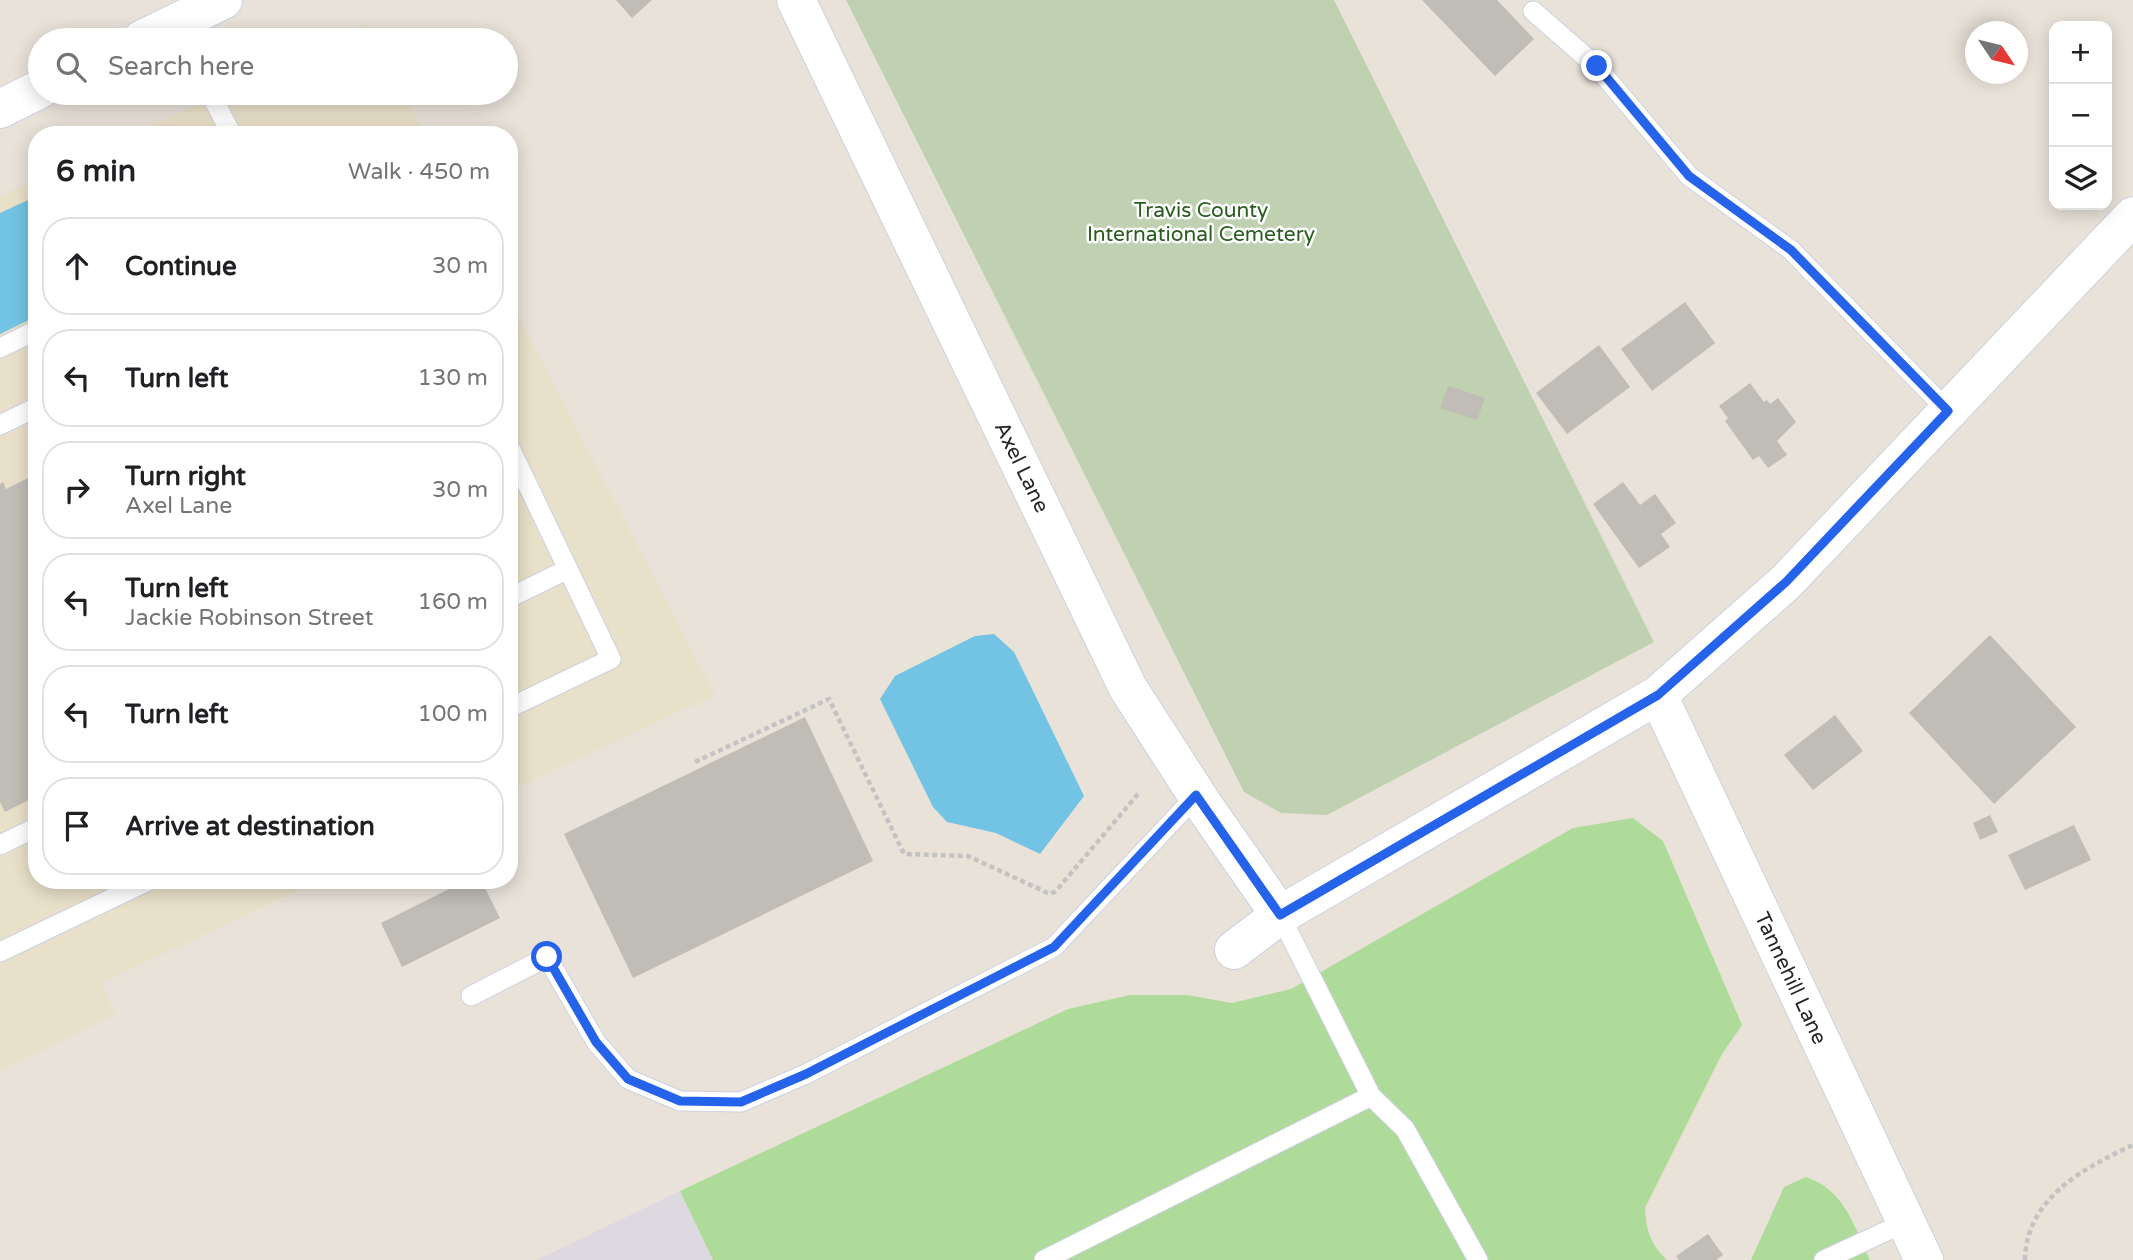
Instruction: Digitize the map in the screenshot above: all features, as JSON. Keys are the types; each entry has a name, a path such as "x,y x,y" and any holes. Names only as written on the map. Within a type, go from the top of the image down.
{"street":[{"path":"187,28 223,0"},
{"name":"Axel Lane","path":"796,0 1129,688 1196,795 1280,915"},
{"path":"0,109 28,95"},
{"path":"1234,950 1280,915 1658,695 1786,582 2133,216"},
{"name":"Tannehill Lane","path":"1658,695 1924,1260"}],"lane":[{"path":"1533,11 1597,66 1689,176 1791,250 1948,411"},
{"path":"216,105 227,126"},
{"path":"0,348 28,334"},
{"path":"0,425 28,411"},
{"path":"518,465 611,659 518,704"},
{"path":"518,594 568,569"},
{"path":"471,996 547,957 596,1042 628,1079 680,1101 741,1102 806,1074 1054,947 1196,795"},
{"path":"0,845 28,831"},
{"path":"0,952 131,889"},
{"path":"1280,915 1371,1096 1405,1129 1478,1260"},
{"path":"1044,1260 1371,1096"},
{"path":"1824,1260 1906,1222"}],"path":[{"path":"695,762 829,699 904,854 968,856 1050,894 1056,891 1138,793"},
{"path":"2025,1260 2025,1251 2042,1204 2088,1166 2133,1145"}],"shaded area":[{"path":"195,105 409,105 420,126 150,126"},
{"path":"28,183 28,889 301,889 101,983 115,1014 0,1071 0,196"},
{"path":"518,315 715,695 518,787"},
{"path":"680,1191 713,1260 537,1260"}],"green space":[{"name":"Travis County International Cemetery","path":"846,0 1334,0 1654,642 1327,815 1281,813 1244,792"},
{"path":"1633,818 1663,841 1742,1025 1722,1054 1645,1208 1650,1237 1667,1260 713,1260 680,1191 1068,1009 1130,995 1187,995 1232,1003 1291,989 1573,828"},
{"path":"1806,1177 1819,1183 1839,1200 1853,1222 1870,1260 1751,1260 1784,1187"}],"water":[{"path":"28,200 28,320 0,334 0,213"},
{"path":"994,634 1014,652 1084,796 1040,854 996,833 947,822 933,807 880,699 895,676 975,636"}],"building":[{"path":"616,0 652,0 632,18"},
{"path":"1422,0 1497,0 1534,39 1495,76"},
{"path":"1685,302 1715,343 1652,391 1621,349"},
{"path":"1599,345 1630,387 1567,434 1536,393"},
{"path":"1750,383 1764,402 1767,400 1770,404 1778,398 1796,422 1777,441 1787,455 1768,468 1759,456 1753,460 1725,421 1728,418 1719,406"},
{"path":"1448,386 1485,398 1477,420 1440,408"},
{"path":"28,478 28,800 5,812 0,802 0,484 3,482 6,489"},
{"path":"1623,482 1640,505 1655,494 1676,523 1661,534 1670,547 1639,568 1593,504"},
{"path":"1990,635 2076,727 1994,804 1909,713"},
{"path":"1835,715 1863,751 1813,790 1784,755"},
{"path":"805,717 873,861 633,978 564,834"},
{"path":"1990,815 1998,832 1980,840 1973,823"},
{"path":"2074,825 2091,860 2025,890 2008,855"},
{"path":"449,889 486,889 500,918 402,967 381,923"},
{"path":"1708,1234 1723,1255 1716,1260 1679,1260 1676,1256"}],"route":[{"path":"547,957 596,1042 628,1079 680,1101 741,1102 806,1074 1054,947 1196,795 1280,915 1658,695 1734,631 1786,582 1948,411 1791,250 1689,176 1597,66"}]}
